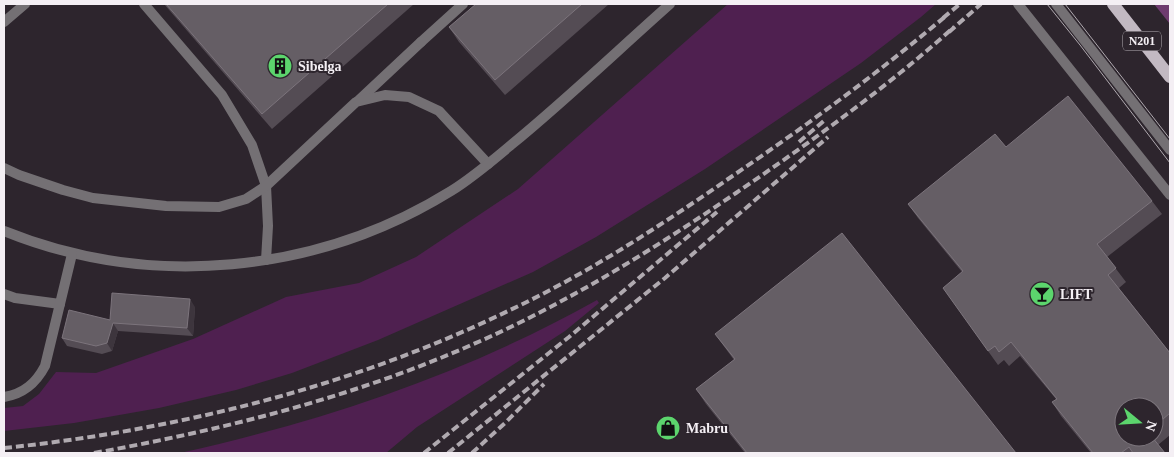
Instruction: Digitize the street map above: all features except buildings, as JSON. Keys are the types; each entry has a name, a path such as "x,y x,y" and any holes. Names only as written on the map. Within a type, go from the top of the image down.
{"main road":[{"name":"N201","path":"1113,4 1170,78"}],"street":[{"path":"4,22 25,4"},
{"path":"144,4 222,96 252,144 266,186 268,226 266,260"},
{"path":"4,168 63,190 94,198 166,206 219,207 246,199 266,186 463,4"},
{"path":"4,231 72,254 117,263 168,266 244,264 306,253 369,232 408,215 452,190 488,164 536,125 670,4"},
{"path":"1018,4 1170,195"},
{"path":"1056,4 1170,150"},
{"path":"356,102 384,95 410,97 440,111 488,164"},
{"path":"4,397 14,396 30,387 39,378 45,366 72,254"},
{"path":"4,294 15,298 60,304"}],"shaded area":[{"path":"728,4 936,4 861,63 705,169 596,237 533,272 378,340 292,373 236,390 159,408 74,423 4,431 4,408 23,406 39,394 56,372 96,373 193,339 286,297 359,283 416,257 518,189"},
{"path":"1154,4 1170,4 1170,24"},
{"path":"597,300 599,303 565,331 417,427 386,453 180,453 288,426 394,392 497,350"}],"tram line":[{"path":"1047,4 1170,163"},
{"path":"1065,4 1170,139"}],"railway":[{"path":"943,18 960,4"},
{"path":"949,32 981,4"},
{"path":"4,448 134,430 262,401 325,383 387,362 448,338 508,311 595,265 704,195 841,99 947,15"},
{"path":"94,453 238,423 332,397 424,365 539,313 606,276 672,236 793,154 902,71 954,27"},
{"path":"799,142 825,120"},
{"path":"448,453 665,278 828,137"},
{"path":"424,453 569,337 717,212"},
{"path":"472,453 544,384"}],"place":[{"name":"Sibelga","path":"280,66"},
{"name":"LIFT","path":"1042,294"},
{"name":"Mabru","path":"668,428"}]}
